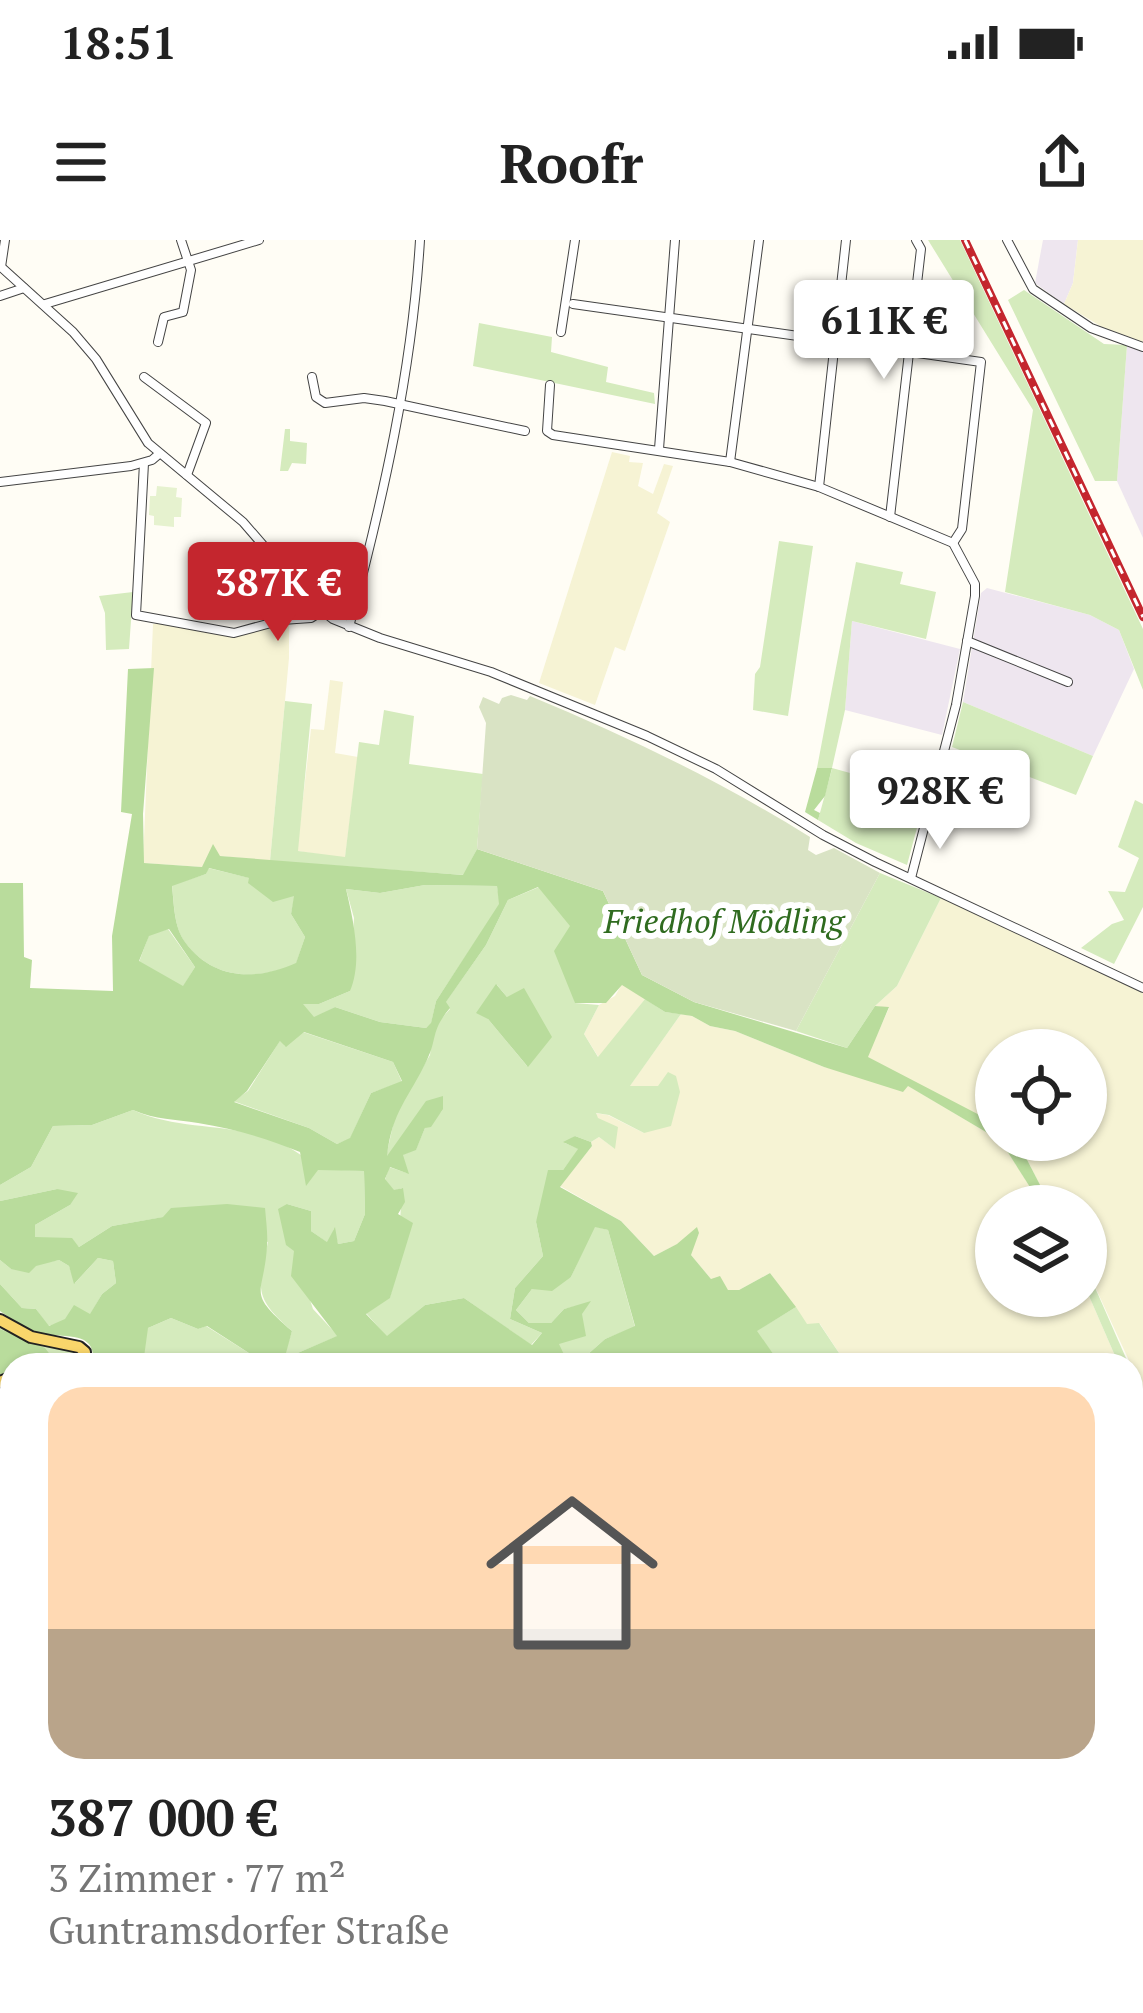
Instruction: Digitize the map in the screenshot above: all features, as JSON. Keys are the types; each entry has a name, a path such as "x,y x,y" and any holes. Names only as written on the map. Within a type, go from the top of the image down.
{"main road":[{"path":"0,1320 31,1337 79,1347 85,1353"}],"street":[{"path":"4,240 0,266 96,359 134,423 159,454 243,522 322,611 349,627 491,672 647,736 716,769 823,835 1143,988"},
{"path":"158,342 164,317 183,312 190,270 181,240"},
{"path":"44,304 260,240"},
{"path":"349,627 402,404 415,319 420,240"},
{"path":"561,332 575,240"},
{"path":"659,449 674,240"},
{"path":"730,462 759,240"},
{"path":"819,488 846,240"},
{"path":"890,517 921,249 916,240"},
{"path":"1007,240 1033,289 1091,328 1143,347"},
{"path":"0,296 24,288"},
{"path":"573,304 982,362 962,529 952,543"},
{"path":"144,377 206,423 187,476"},
{"path":"313,377 316,397 325,403 364,398 525,431"},
{"path":"550,385 547,431 730,462 819,488 952,543 974,584 975,596 956,706 911,878"},
{"path":"0,482 144,463 159,454"},
{"path":"144,463 136,615 234,633 282,620 310,619 322,611"},
{"path":"967,641 1068,682"}],"shaded area":[{"path":"1043,240 1078,240 1073,283 1064,304 1035,283"},
{"path":"1078,240 1143,240 1143,342 1102,327 1064,304 1073,283"},
{"path":"1127,345 1143,352 1143,538 1117,481"},
{"path":"612,452 630,456 629,462 643,463 638,486 653,494 664,464 673,466 657,513 670,522 625,651 615,647 595,705 539,683"},
{"path":"987,588 1090,615 1119,630 1134,669 1093,756 963,702 981,593"},
{"path":"852,621 960,649 942,735 845,710"},
{"path":"289,623 270,861 220,856 202,867 143,863 153,624 184,624 233,636"},
{"path":"330,680 343,682 335,753 358,757 345,858 297,851 311,729 324,730"},
{"path":"941,898 1143,993 1143,1353 1125,1353 1107,1313 1107,1185 1040,1185 1028,1161 1107,1161 1107,1029 975,1029 975,1115 867,1057 889,1008 875,1006 897,986"},
{"path":"622,984 645,999 599,1058 584,1034 599,1005 615,996"},
{"path":"681,1014 824,1067 907,1085 975,1126 975,1161 1014,1161 1029,1185 975,1185 975,1317 1098,1317 1114,1353 839,1353 820,1324 807,1325 770,1273 739,1290 728,1290 711,1279 690,1254 699,1233 654,1256 621,1221 560,1186 591,1142 599,1137 614,1148 594,1113 644,1133 659,1086 629,1087"}],"green space":[{"path":"928,240 960,240 1143,629 1143,690 1119,630 1090,615 1005,592 1033,410"},
{"path":"1024,290 1104,344 1127,345 1117,481 1095,481 1008,300"},
{"path":"479,323 552,337 551,352 608,367 606,382 654,393 655,404 473,366"},
{"path":"285,429 290,429 290,441 307,443 306,464 292,463 288,471 280,471"},
{"path":"157,486 177,488 176,497 182,498 181,517 174,517 174,527 154,525 154,516 149,515 150,496 156,496"},
{"path":"779,541 813,546 788,716 753,710"},
{"path":"856,562 903,572 900,584 936,592 926,639 852,621 845,710 832,768 926,794 907,865 818,820 832,769 817,768"},
{"path":"133,592 129,649 106,650 105,613 99,596"},
{"path":"154,668 144,863 202,867 213,844 220,856 463,875 477,849 603,891 642,975 694,1002 847,1048 875,1006 889,1007 868,1057 975,1113 975,1126 908,1086 903,1092 692,1016 665,1012 622,985 606,1003 575,1003 554,951 570,926 538,887 508,900 486,945 446,1002 450,1008 397,1116 387,1156 426,1101 443,1096 443,1109 431,1127 425,1128 416,1150 403,1155 409,1174 390,1167 385,1179 394,1190 403,1188 405,1202 398,1214 413,1223 390,1298 366,1314 387,1336 425,1305 464,1298 532,1345 542,1333 510,1319 515,1288 543,1256 536,1222 548,1170 563,1170 578,1149 563,1142 575,1136 592,1146 560,1187 621,1221 654,1256 697,1227 691,1255 711,1279 720,1276 728,1290 739,1290 770,1273 796,1307 757,1331 773,1353 589,1353 605,1339 635,1326 608,1230 595,1227 571,1277 552,1291 532,1289 516,1310 529,1323 551,1323 564,1309 591,1301 582,1314 586,1336 559,1344 563,1353 298,1353 337,1336 291,1276 294,1251 286,1245 278,1209 287,1204 311,1211 311,1231 327,1242 335,1227 338,1244 354,1241 365,1214 364,1171 318,1170 306,1186 300,1152 238,1131 133,1110 92,1125 53,1126 31,1167 0,1185 0,883 23,883 24,957 32,960 30,988 113,991 112,936 132,814 121,812 128,669","holes":["209,868 249,878 248,883 273,902 294,896 291,914 305,937 296,963 266,973 236,974 209,964 185,942 175,915 172,886 206,874","425,885 497,886 499,904 436,1001 426,1028 380,1022 335,1007 314,1017 303,1004 319,1004 350,991 356,953 346,889 380,893","169,929 195,967 183,986 139,961 149,936","304,1032 393,1062 402,1081 371,1093 350,1138 337,1144 309,1128 234,1102 247,1091 280,1041 286,1047"]},
{"name":"Friedhof Mödling","path":"511,695 527,700 530,696 566,711 707,778 810,837 808,850 816,855 834,848 880,873 796,1031 694,1002 642,975 603,891 477,849 486,723 479,707 483,697 499,704"},
{"path":"285,701 312,704 298,851 345,857 359,742 379,745 384,710 414,716 409,764 483,774 477,849 464,875 270,861"},
{"path":"963,702 1093,756 1076,795 952,747"},
{"path":"817,768 832,768 825,796 814,810 820,813 818,820 805,812"},
{"path":"1135,800 1143,804 1143,907 1114,964 1081,948 1124,920 1108,891 1125,892 1139,858 1118,847"},
{"path":"208,868 295,895 291,914 305,937 296,964 266,973 236,974 195,954 178,928 172,885 206,874"},
{"path":"880,873 941,898 897,986 875,1006 847,1048 796,1031"},
{"path":"425,885 497,886 500,904 436,1001 431,1024 426,1028 380,1022 335,1007 314,1018 300,1004 319,1004 350,991 354,918 346,889 380,893"},
{"path":"539,887 571,926 575,1003 599,1005 584,1034 598,1057 645,999 665,1012 681,1014 630,1086 658,1086 668,1072 676,1076 680,1092 671,1126 644,1133 596,1113 618,1127 615,1149 599,1137 591,1142 575,1136 565,1143 579,1149 536,1222 543,1256 515,1288 510,1319 542,1333 531,1345 464,1298 425,1305 387,1337 366,1313 390,1297 397,1272 402,1188 394,1191 385,1180 389,1167 407,1173 402,1155 416,1149 425,1128 443,1110 385,1161 396,1112 430,1055 433,1028 450,1009 445,1003 486,945 508,900","holes":["497,985 507,997 527,1066 488,1019"]},
{"path":"168,929 195,967 183,987 139,962 149,935"},
{"path":"496,984 507,997 524,988 552,1037 528,1067 488,1019 476,1013"},
{"path":"303,1032 393,1062 402,1082 371,1093 350,1139 337,1144 309,1128 233,1101 248,1091 281,1039 285,1046"},
{"path":"133,1110 273,1140 318,1169 364,1171 365,1214 354,1241 338,1244 334,1229 328,1243 311,1231 311,1211 287,1204 294,1251 313,1309 338,1336 298,1353 285,1353 292,1331 271,1310 262,1292 268,1242 164,1217 112,1226 79,1247 71,1238 35,1238 35,1225 70,1205 57,1189 0,1201 0,1185 31,1167 53,1126 92,1125"},
{"path":"1013,1161 1028,1161 1040,1185 1029,1185"},
{"path":"57,1189 78,1193 70,1205 35,1225 35,1237 72,1238 79,1247 112,1226 163,1217 171,1208 227,1204 265,1208 267,1242 261,1292 268,1308 292,1331 286,1353 249,1353 207,1326 198,1329 171,1318 148,1328 145,1353 93,1353 86,1341 33,1331 0,1311 0,1284 22,1308 36,1309 49,1326 65,1319 74,1305 90,1314 102,1294 116,1283 113,1261 98,1258 74,1284 69,1266 59,1260 36,1266 29,1273 11,1269 0,1260 0,1201"},
{"path":"594,1226 608,1230 635,1327 605,1339 589,1353 563,1353 558,1344 589,1303 564,1309 551,1323 529,1323 516,1310 532,1289 571,1277"},
{"path":"98,1258 113,1261 116,1283 102,1294 90,1315 48,1326 36,1309 22,1308 0,1284 0,1260 11,1269 59,1260 69,1266 75,1283"},
{"path":"796,1307 807,1324 819,1323 839,1353 772,1353 756,1331"},
{"path":"1107,1315 1124,1353 1114,1353 1098,1317"},
{"path":"171,1318 198,1329 206,1326 249,1353 114,1353"},
{"path":"0,1325 75,1353 46,1353"},
{"path":"0,1329 49,1353 0,1353"}],"railway":[{"path":"965,240 1143,617"}]}
